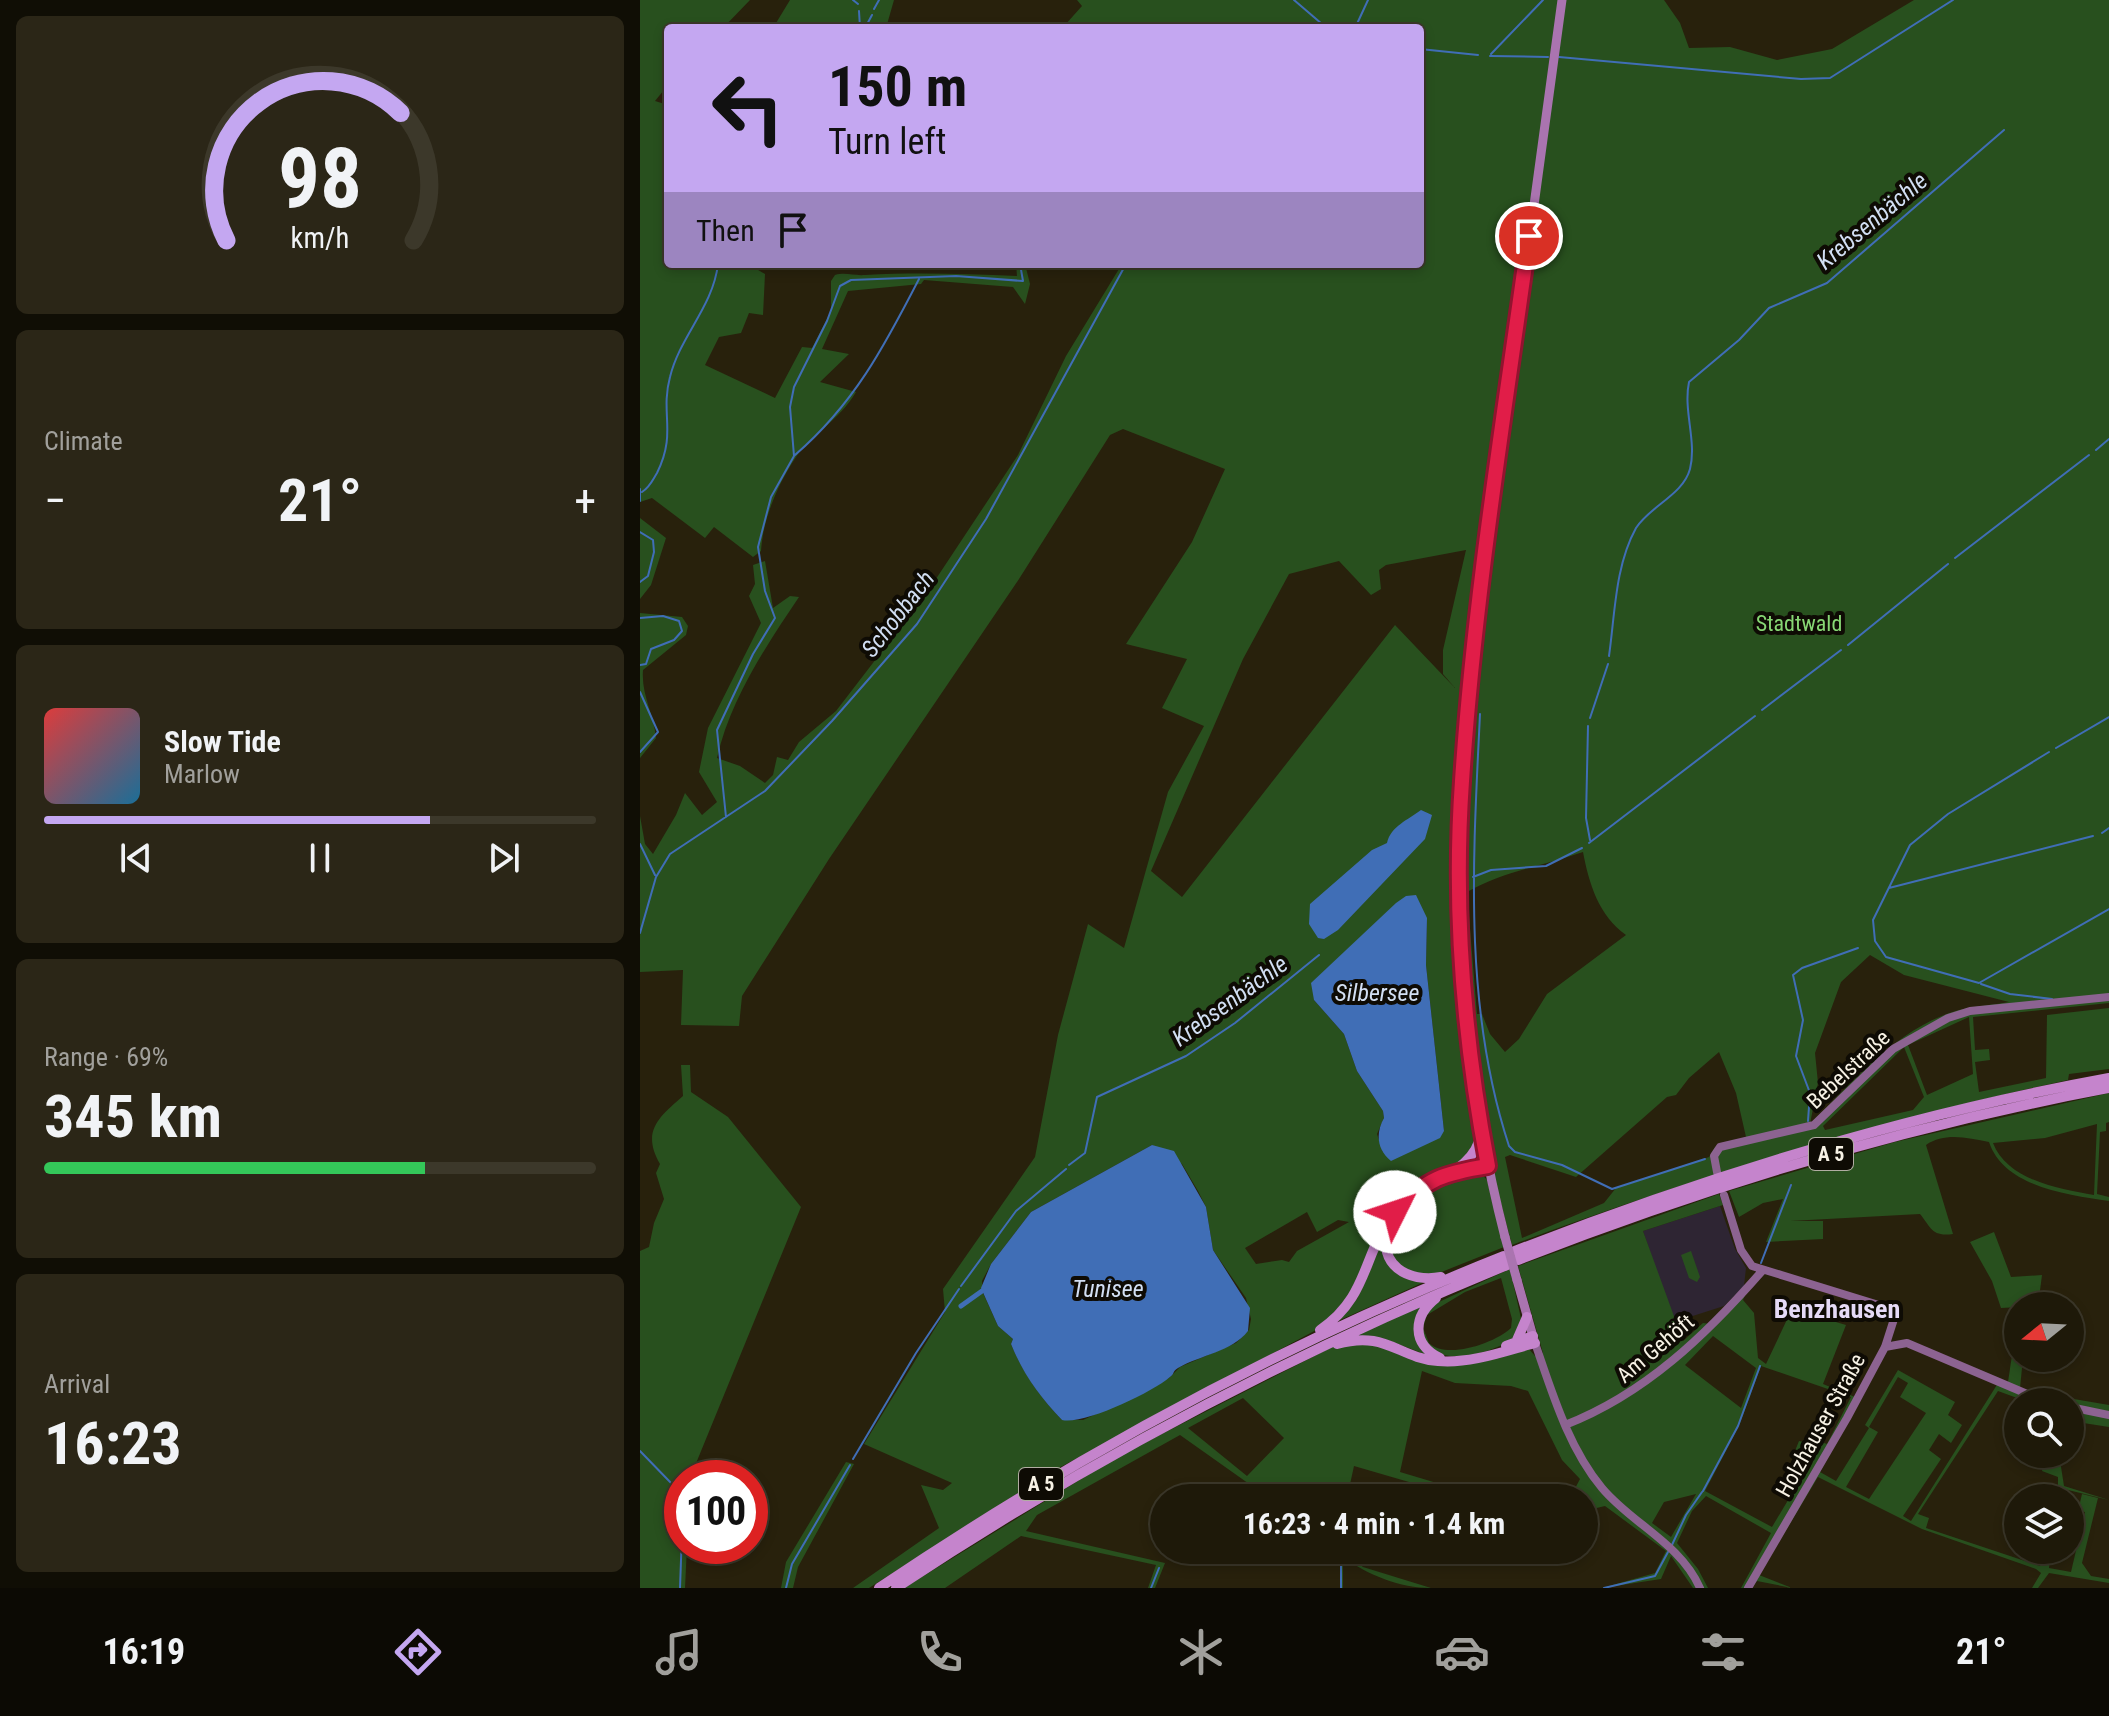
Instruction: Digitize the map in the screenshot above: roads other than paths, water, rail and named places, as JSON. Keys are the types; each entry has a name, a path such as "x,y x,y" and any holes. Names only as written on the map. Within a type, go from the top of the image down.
{"highway":[{"name":"A 5","path":"879,1588 1094,1454 1299,1345 1651,1200 1800,1152 1939,1115 2109,1078"},
{"name":"A 5","path":"1511,1258 1805,1161 1941,1124 2109,1088"},
{"path":"1455,1281 1417,1279 1394,1267 1385,1243 1391,1218 1412,1195 1469,1161 1478,1149 1481,1134"},
{"path":"1469,1161 1487,1162"},
{"path":"1455,1170 1487,1162"},
{"name":"A 5","path":"1299,1345 1337,1318 1352,1302 1381,1232 1391,1218"},
{"name":"A 5","path":"896,1588 1107,1457 1316,1348 1455,1281"},
{"name":"A 5","path":"1449,1361 1426,1349 1418,1327 1425,1307 1455,1281"},
{"path":"1517,1340 1527,1317"},
{"path":"1316,1348 1350,1340 1377,1340 1430,1359 1449,1361 1534,1339"},
{"path":"1497,1351 1517,1340 1534,1339"}],"main road":[{"path":"1534,1339 1505,1237 1481,1134 1462,954 1462,784 1477,617 1562,0"}],"street":[{"name":"Bebelstraße","path":"1717,1172 1715,1151 1725,1145 1814,1125 1893,1049 1948,1018 1970,1011 2109,997"},
{"path":"1724,1195 1741,1250 1759,1270 1882,1306 1893,1315 1894,1327 1885,1347"},
{"name":"Am Gehöft","path":"1565,1425 1601,1411 1645,1384 1692,1343 1754,1279 1759,1270"},
{"path":"1894,1327 1907,1343 2013,1388"},
{"path":"1534,1339 1572,1441 1602,1488 1671,1547 1700,1588"},
{"name":"Holzhauser Straße","path":"1748,1588 1885,1347 1907,1343"},
{"path":"2084,1410 2109,1415"}],"water":[{"path":"1421,810 1432,815 1425,839 1338,930 1324,939 1318,938 1309,924 1310,904 1372,850 1387,843 1396,828"},
{"name":"Silbersee","path":"1416,895 1427,918 1426,965 1444,1131 1440,1138 1391,1161 1382,1151 1379,1140 1383,1111 1357,1071 1344,1034 1314,1000 1311,983 1396,903 1406,896"},
{"name":"Tunisee","path":"1152,1145 1174,1151 1206,1207 1213,1250 1250,1308 1248,1331 1225,1349 1178,1368 1161,1384 1133,1399 1085,1418 1062,1420 1027,1375 1011,1344 1013,1339 998,1326 981,1288 991,1264 1031,1212"}],"waterway":[{"path":"853,0 858,4"},
{"path":"874,9 879,0"},
{"path":"1294,0 1322,24"},
{"name":"Schobbach","path":"1357,24 1368,0"},
{"path":"1491,54 1543,0"},
{"path":"1559,57 1801,79 1830,78 1953,0"},
{"path":"859,11 860,24"},
{"path":"867,24 872,15"},
{"path":"1424,49 1478,55"},
{"path":"1490,56 1548,57"},
{"name":"Krebsenbächle","path":"1609,656 1617,590 1629,543 1642,520 1681,486 1690,469 1689,382 1739,340 1769,308 1827,283 2004,130"},
{"path":"642,492 649,486 663,459 667,435 667,390 675,362 710,294 717,268"},
{"path":"726,817 717,730 753,654 775,618 765,591 758,547 771,497 794,456 790,407 794,387 827,321 840,286 851,280 956,276 1023,281 1021,268"},
{"name":"Schobbach","path":"640,933 656,877 670,854 765,791 832,721 917,624 986,519 1124,268"},
{"path":"795,455 851,395 880,351 919,279"},
{"path":"2096,450 2109,439"},
{"path":"1955,558 2089,455"},
{"path":"640,489 640,501"},
{"path":"640,532 653,540 654,552 648,576 640,582"},
{"path":"1848,645 1948,564"},
{"path":"640,618 663,616 679,621 682,631 674,640 651,649 646,664 640,665"},
{"path":"1762,710 1841,650"},
{"name":"Krebsenbächle","path":"1590,718 1608,664"},
{"path":"640,692 658,732 640,752"},
{"path":"1480,714 1474,877 1478,986 1494,1093 1509,1146 1515,1152 1562,1165 1612,1189 1705,1159"},
{"path":"1589,843 1755,716"},
{"path":"2056,748 2109,717"},
{"name":"Krebsenbächle","path":"1588,726 1586,818 1590,840"},
{"path":"2049,752 1948,814 1910,845 1873,920 1875,941 1886,957 1979,983 2109,909"},
{"path":"2102,833 2109,828"},
{"path":"1889,888 2093,836"},
{"path":"640,844 655,875"},
{"path":"1473,877 1491,870 1546,866 1582,848"},
{"path":"1808,1121 1810,1093 1796,1056 1803,1020 1793,975 1802,968 1858,948"},
{"name":"Krebsenbächle","path":"1069,1165 1085,1153 1097,1097 1186,1056 1235,1023 1319,955"},
{"path":"1981,984 2010,994 2052,999"},
{"name":"Krebsenbächle","path":"961,1286 1016,1211 1066,1169"},
{"path":"1761,1263 1791,1185"},
{"name":"Krebsenbächle","path":"853,1459 916,1353 959,1289"},
{"path":"961,1306 982,1291"},
{"path":"1703,1491 1738,1426 1760,1366"},
{"name":"Schobbach","path":"640,1451 664,1476"},
{"path":"786,1588 792,1564 850,1465"},
{"path":"1671,1547 1686,1515 1702,1492"},
{"path":"1604,1588 1655,1576 1668,1552"},
{"name":"Schobbach","path":"680,1588 681,1564"},
{"path":"1341,1564 1341,1588"},
{"path":"1151,1588 1159,1568"}],"district":[{"name":"Benzhausen","path":"1837,1309"}],"park label":[{"name":"Stadtwald","path":"1799,623"}]}
